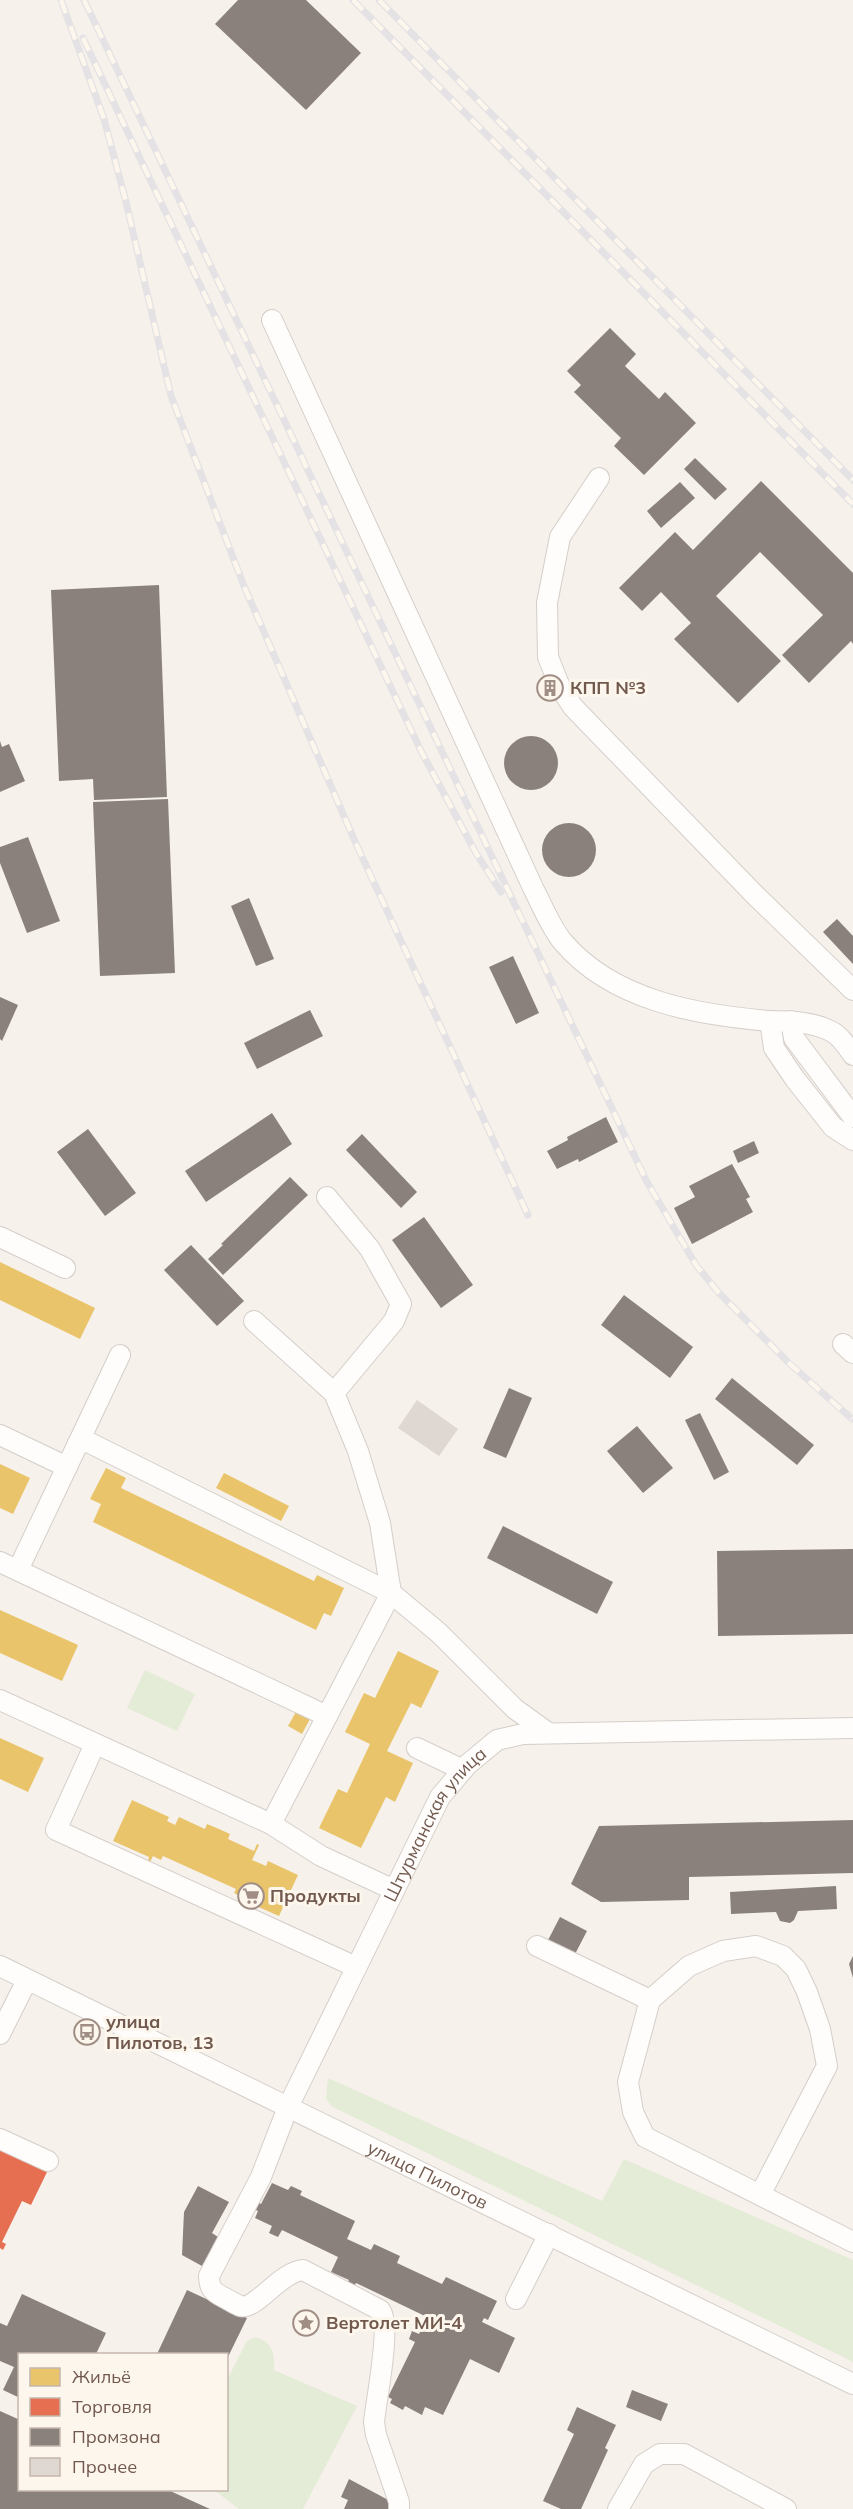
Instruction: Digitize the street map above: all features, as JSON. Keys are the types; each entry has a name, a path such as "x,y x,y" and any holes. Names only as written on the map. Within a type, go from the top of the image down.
{"street":[{"path":"272,320 509,836 563,942 585,963 613,982 643,995 692,1010 731,1018 780,1021 825,1029 836,1034 853,1055"},
{"path":"599,478 560,537 546,603 548,657 560,687 569,702 598,733 755,895 853,990"},
{"path":"780,1021 853,1117"},
{"path":"780,1021 783,1042 810,1081 842,1121 853,1131"},
{"path":"780,1021 774,1048 833,1128 853,1140"},
{"path":"327,1197 370,1250 401,1304 394,1321 334,1393"},
{"path":"0,1237 65,1268"},
{"path":"254,1321 334,1393 358,1451 380,1523 390,1593 271,1824"},
{"path":"120,1355 67,1467 9,1566 327,1716"},
{"path":"0,1435 67,1467"},
{"path":"78,1443 88,1442 390,1593 439,1633 515,1709 547,1732"},
{"path":"0,1700 271,1824 321,1856 394,1890"},
{"name":"Штурманская улица","path":"399,2509 399,2502 376,2435 374,2422 385,2332 384,2314 303,2270 288,2273 250,2306 242,2307 213,2291 209,2285 209,2276 261,2177 288,2107 440,1797 463,1770 497,1740 523,1734 853,1728"},
{"path":"95,1744 56,1830 356,1967"},
{"path":"417,1748 463,1770"},
{"path":"537,1946 650,2000"},
{"path":"760,2195 827,2066 820,2029 796,1969 783,1956 756,1946 723,1951 689,1966 650,2000 628,2082 633,2112 645,2137 853,2242"},
{"name":"улица Пилотов","path":"0,1966 853,2384"},
{"path":"0,2034 27,1980"},
{"path":"0,2139 48,2161"},
{"path":"516,2299 549,2234"},
{"path":"618,2509 644,2464 660,2454 684,2454 786,2509"}],"green space":[{"path":"145,1670 195,1694 177,1731 127,1708"},
{"path":"328,2078 602,2201 624,2159 853,2260 853,2362 331,2106 326,2098"},
{"path":"255,2337 266,2342 272,2349 274,2370 357,2406 303,2509 239,2509 215,2491 228,2491 228,2378 247,2341"}],"building: Жильё":[{"path":"0,1262 95,1308 80,1339 0,1300"},
{"path":"0,1464 30,1478 13,1514 0,1508"},
{"path":"106,1468 126,1478 121,1488 314,1581 317,1575 344,1588 331,1616 324,1613 316,1630 93,1522 101,1504 90,1499"},
{"path":"224,1473 289,1506 281,1521 216,1488"},
{"path":"0,1610 78,1645 62,1681 0,1653"},
{"path":"398,1651 439,1671 421,1708 411,1703 387,1751 413,1763 395,1802 386,1797 361,1848 319,1828 338,1789 347,1793 370,1744 345,1732 364,1693 375,1698"},
{"path":"297,1710 311,1717 302,1734 288,1726"},
{"path":"0,1738 44,1758 28,1792 0,1779"},
{"path":"132,1800 169,1817 167,1821 175,1825 179,1817 205,1829 207,1824 219,1829 230,1834 228,1839 254,1851 257,1844 259,1845 252,1860 266,1866 268,1861 298,1875 279,1916 243,1900 242,1903 239,1902 242,1897 234,1893 236,1889 163,1856 161,1860 153,1856 150,1862 149,1857 113,1841"}],"building: Торговля":[{"path":"0,2150 29,2161 28,2163 47,2172 31,2205 22,2201 2,2242 6,2244 3,2250 0,2248"}],"building: Промзона":[{"path":"238,0 306,0 361,53 306,110 215,24"},
{"path":"610,328 636,354 625,366 659,399 665,392 696,423 644,475 614,446 621,438 574,392 581,385 567,371"},
{"path":"695,458 727,489 715,500 684,469"},
{"path":"761,481 853,573 853,644 851,641 809,683 782,655 823,615 760,552 716,596 781,661 738,703 674,639 691,623 661,592 642,611 619,588 675,532 693,550"},
{"path":"680,482 695,498 661,528 647,511"},
{"path":"159,585 167,797 94,800 93,779 59,781 51,590"},
{"name":"КПП №3","path":"552,681 557,686 548,695 543,690"},
{"path":"526,736 536,736 546,740 554,748 558,763 554,778 546,786 536,790 526,790 516,786 508,778 504,768 504,758 508,748 516,740"},
{"path":"0,741 2,747 9,744 25,781 0,792"},
{"path":"168,799 175,973 100,976 93,802"},
{"path":"564,823 574,823 584,827 592,835 596,850 592,865 584,873 574,877 564,877 554,873 546,865 542,855 542,845 546,835 554,827"},
{"path":"28,837 60,921 27,933 0,863 0,847"},
{"path":"249,898 274,959 256,966 231,906"},
{"path":"837,919 853,936 853,964 823,932"},
{"path":"513,956 539,1013 516,1024 489,967"},
{"path":"0,997 18,1005 2,1041 0,1039"},
{"path":"310,1010 323,1036 257,1069 244,1043"},
{"path":"272,1113 292,1144 206,1202 185,1171"},
{"path":"606,1117 618,1142 579,1162 578,1159 557,1169 547,1151 568,1140 567,1137"},
{"path":"88,1129 136,1193 105,1216 57,1152"},
{"path":"362,1134 417,1192 401,1208 346,1150"},
{"path":"754,1141 759,1153 738,1163 733,1151"},
{"path":"732,1164 750,1197 746,1199 753,1212 692,1244 674,1208 695,1197 689,1186"},
{"path":"290,1177 308,1195 223,1275 208,1259"},
{"path":"424,1217 473,1285 441,1308 392,1240"},
{"path":"191,1245 244,1301 217,1326 164,1270"},
{"path":"624,1295 693,1347 670,1378 601,1325"},
{"path":"732,1378 814,1445 797,1465 715,1399"},
{"path":"509,1388 532,1398 506,1458 483,1448"},
{"path":"700,1413 729,1472 714,1480 685,1420"},
{"path":"637,1426 673,1468 643,1493 607,1451"},
{"path":"503,1526 613,1582 597,1614 487,1558"},
{"path":"853,1549 853,1634 718,1636 717,1551"},
{"path":"853,1820 853,1873 689,1877 689,1900 601,1902 571,1884 599,1826"},
{"path":"836,1886 837,1909 798,1911 790,1923 780,1921 776,1912 731,1914 730,1892"},
{"path":"560,1917 587,1931 574,1956 547,1942"},
{"path":"853,1956 853,1978 849,1964"},
{"path":"272,2183 288,2190 291,2186 302,2191 300,2195 355,2221 347,2239 371,2250 374,2244 400,2256 397,2263 442,2284 446,2277 497,2301 488,2320 484,2318 482,2322 515,2338 499,2373 470,2359 443,2415 425,2407 422,2415 405,2406 403,2410 390,2403 392,2399 388,2397 415,2342 409,2339 412,2331 419,2334 427,2317 356,2283 353,2288 346,2285 349,2280 331,2272 338,2257 282,2230 278,2237 269,2233 272,2226 255,2218 258,2211 254,2209 257,2202 261,2204"},
{"path":"198,2186 229,2202 212,2233 218,2237 202,2266 182,2255 184,2212"},
{"path":"187,2290 247,2318 228,2357 228,2353 157,2353"},
{"path":"22,2294 106,2333 96,2353 18,2353 18,2397 3,2390 14,2367 0,2361 0,2323 7,2326"},
{"path":"632,2390 668,2404 661,2421 626,2407"},
{"path":"577,2407 616,2425 605,2448 608,2450 581,2509 561,2509 543,2501 574,2434 567,2430"},
{"path":"0,2411 18,2419 18,2491 170,2491 210,2509 0,2509"},
{"path":"349,2479 392,2502 390,2509 344,2509 348,2500 341,2497"}],"building: Прочее":[{"path":"417,1400 458,1429 439,1456 398,1428"}],"railway":[{"path":"61,0 104,119 126,202 171,396 244,586 357,846 528,1215"},
{"path":"84,0 647,1182 696,1265 719,1293 790,1364 852,1419"},
{"path":"353,0 853,504"},
{"path":"379,0 853,480"},
{"path":"83,38 422,753 476,853 501,892"}],"place":[{"name":"КПП №3","path":"550,688"},
{"name":"Продукты","path":"251,1896"},
{"name":"улица Пилотов, 13","path":"87,2032"},
{"name":"Вертолет МИ-4","path":"306,2323"}]}
